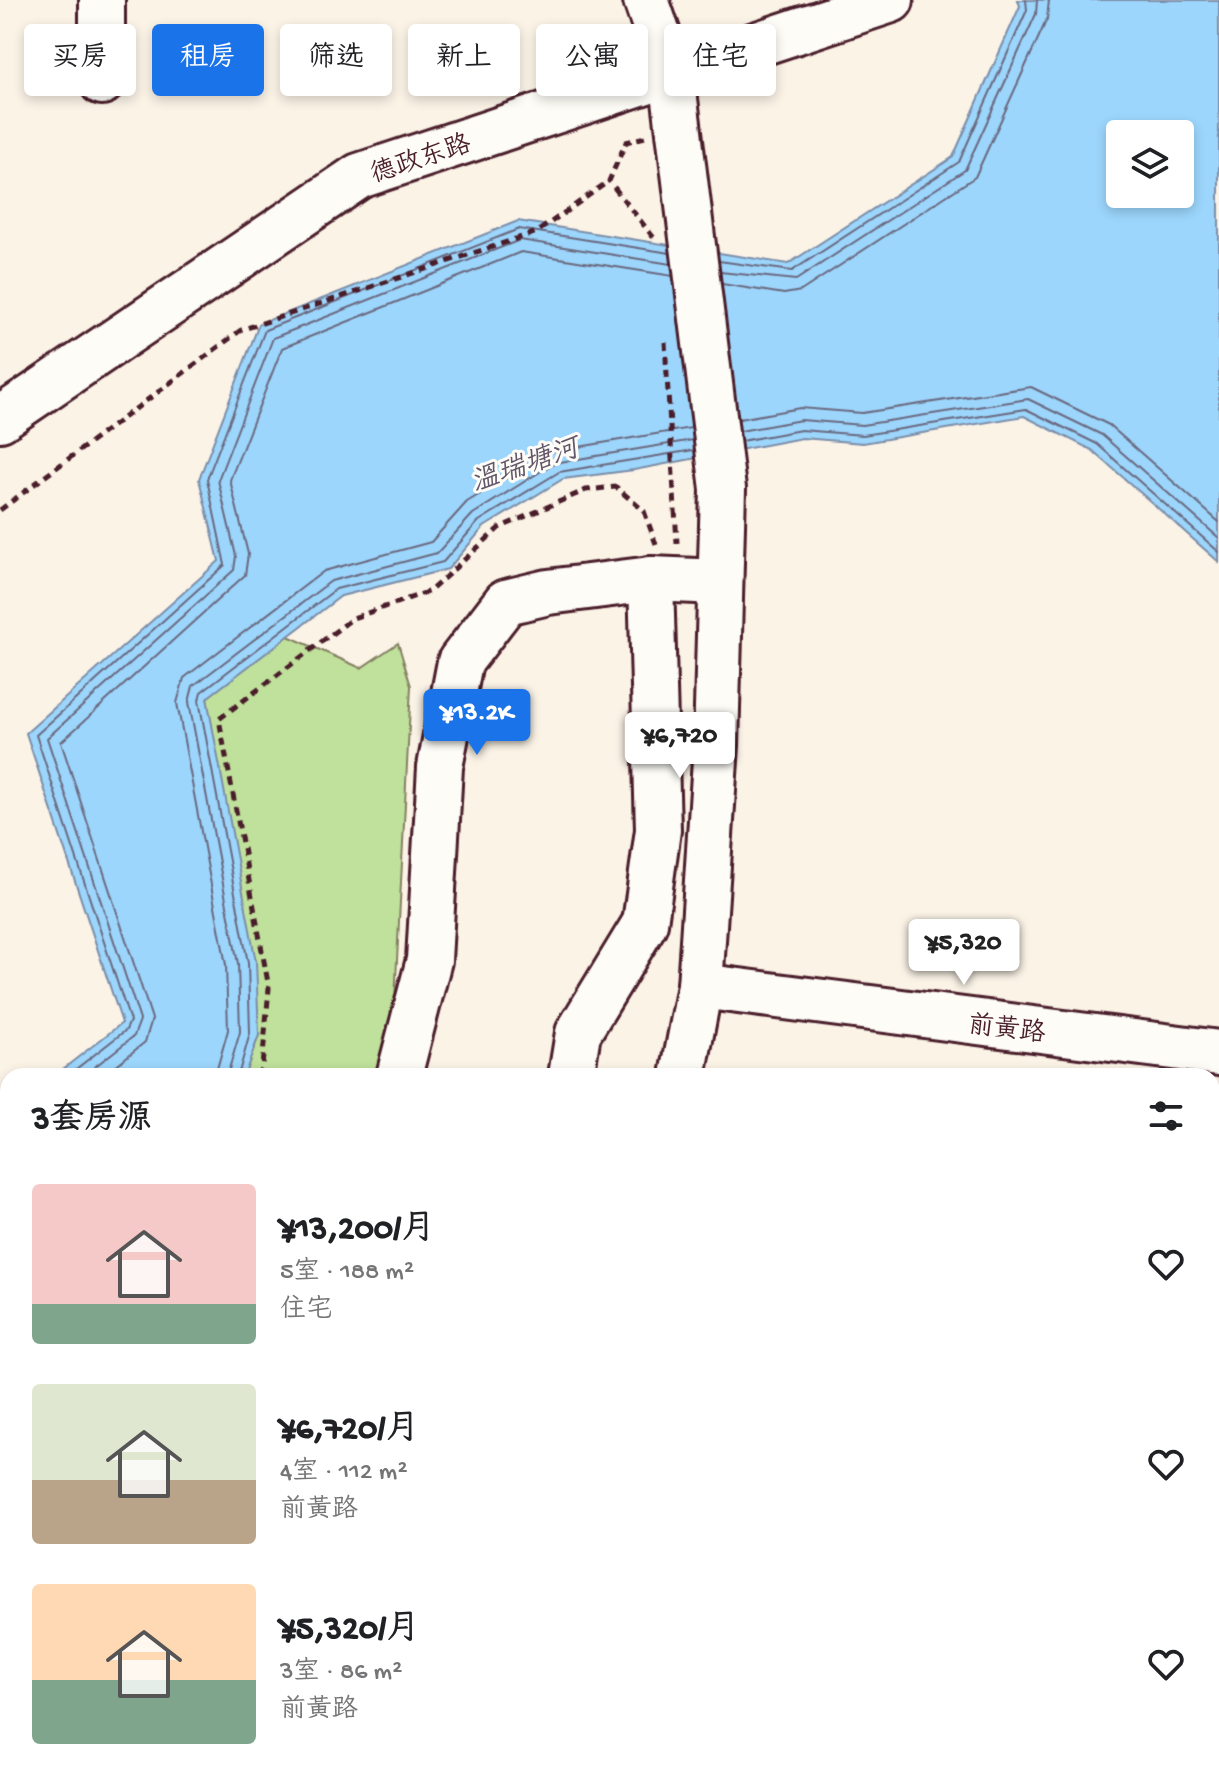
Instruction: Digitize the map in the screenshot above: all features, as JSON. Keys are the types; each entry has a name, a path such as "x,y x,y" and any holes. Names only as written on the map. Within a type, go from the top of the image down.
{"street":[{"path":"102,0 102,24"},
{"path":"646,0 664,52"},
{"name":"德政东路","path":"776,39 891,0"},
{"name":"德政东路","path":"0,419 359,176 664,78"},
{"path":"675,96 701,288 723,489 716,745 700,986 685,1068"},
{"path":"401,1068 429,960 440,767 460,662 506,602 548,592 651,579 720,582"},
{"path":"572,1068 578,1033 645,923 658,830 651,579"},
{"name":"前黄路","path":"700,986 1219,1053"}],"path":[{"path":"0,510 241,330 537,232 609,181 626,142 679,127"},
{"path":"609,181 658,243"},
{"path":"261,1068 269,988 219,719 353,618 430,591 499,528 586,490 616,487 644,511 658,550 677,544 665,335"}],"green space":[{"path":"288,636 361,668 398,643 411,686 394,1019 380,1068 247,1068 259,1035 207,697"}],"water":[{"name":"温瑞塘河","path":"1018,0 1219,0 1219,562 1092,450 1024,416 863,443 802,438 634,470 563,479 484,527 448,569 341,596 207,698 256,962 259,1035 247,1068 64,1068 122,1023 26,733 219,561 199,479 259,324 518,221 788,264 953,157 1020,6"}]}
